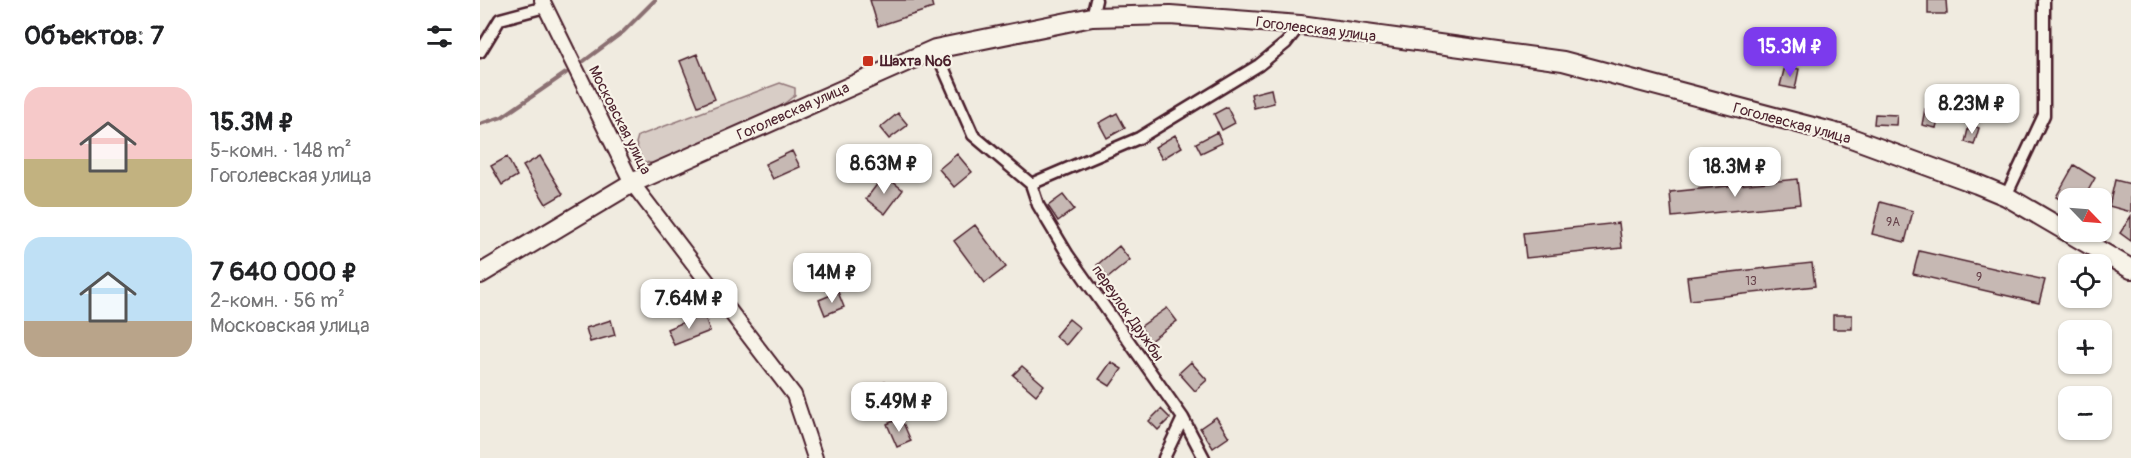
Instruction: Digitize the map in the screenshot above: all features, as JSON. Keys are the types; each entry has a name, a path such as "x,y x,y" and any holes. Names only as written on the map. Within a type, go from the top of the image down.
{"main road":[{"name":"Гоголевская улица","path":"480,274 632,183 934,49 1094,9 1300,25 1563,62 1843,135 2006,196 2131,269"}],"street":[{"path":"2006,196 2044,115 2044,0"},
{"path":"480,52 500,19 543,3"},
{"name":"Московская улица","path":"543,3 632,183 794,395 815,458"},
{"path":"1031,184 1138,138 1259,65 1286,43 1300,25"},
{"name":"переулок Дружбы","path":"934,49 973,135 1031,184 1038,205 1068,255 1183,418 1204,458"},
{"path":"1164,458 1183,418"}],"shaded area":[{"path":"780,83 795,88 795,95 764,116 728,134 654,164 642,161 636,143 638,136"}],"building":[{"path":"870,0 931,0 933,8 878,26"},
{"path":"1928,0 1946,0 1947,14 1928,14"},
{"path":"697,54 715,99 698,106 680,61"},
{"path":"1785,66 1799,69 1795,89 1780,86"},
{"path":"1271,89 1274,103 1254,108 1251,94"},
{"path":"1227,107 1235,123 1222,130 1214,114"},
{"path":"1925,109 1940,113 1936,128 1922,125"},
{"path":"898,113 908,125 889,139 880,128"},
{"path":"1117,113 1125,128 1107,138 1099,123"},
{"path":"1875,114 1897,115 1896,125 1874,124"},
{"path":"1969,125 1979,128 1974,145 1965,142"},
{"path":"1217,132 1222,143 1201,153 1196,143"},
{"path":"1175,135 1182,147 1162,159 1155,147"},
{"path":"792,151 800,167 773,179 765,164"},
{"path":"957,154 972,172 954,187 939,169"},
{"path":"540,156 563,194 546,204 523,166"},
{"path":"507,157 517,176 502,185 491,166"},
{"path":"2074,165 2095,178 2090,188 2061,188"},
{"path":"884,175 903,190 885,214 866,199"},
{"path":"1797,179 1800,204 1672,217 1670,192"},
{"path":"2115,180 2131,184 2131,212 2112,207"},
{"path":"1063,195 1074,209 1058,221 1048,206"},
{"path":"1880,202 1913,211 1905,242 1872,234"},
{"path":"2131,216 2131,241 2120,233"},
{"path":"1619,223 1622,248 1526,258 1523,233"},
{"path":"975,225 1006,267 985,283 954,241"},
{"path":"1119,246 1130,260 1108,278 1097,265"},
{"path":"1919,251 2045,280 2039,303 1913,274"},
{"path":"1812,263 1815,286 1690,300 1687,277"},
{"path":"838,292 844,307 825,315 819,300"},
{"path":"1167,308 1177,321 1150,341 1140,327"},
{"path":"704,314 710,331 674,345 667,329"},
{"path":"1833,315 1852,315 1852,329 1833,329"},
{"path":"1069,319 1080,328 1066,345 1055,336"},
{"path":"611,320 615,335 590,342 586,328"},
{"path":"1111,362 1122,369 1110,386 1099,379"},
{"path":"1191,362 1207,380 1195,391 1179,373"},
{"path":"1022,366 1044,385 1036,395 1013,375"},
{"path":"885,382 890,392 872,401 867,391"},
{"path":"1161,409 1170,418 1158,430 1149,421"},
{"path":"1216,417 1229,437 1213,448 1200,428"},
{"path":"901,418 911,441 897,447 887,424"}],"waterway":[{"path":"584,61 623,32 655,0"},
{"path":"480,124 502,117 566,73"}],"place":[{"name":"Шахта №6","path":"868,61"}]}
